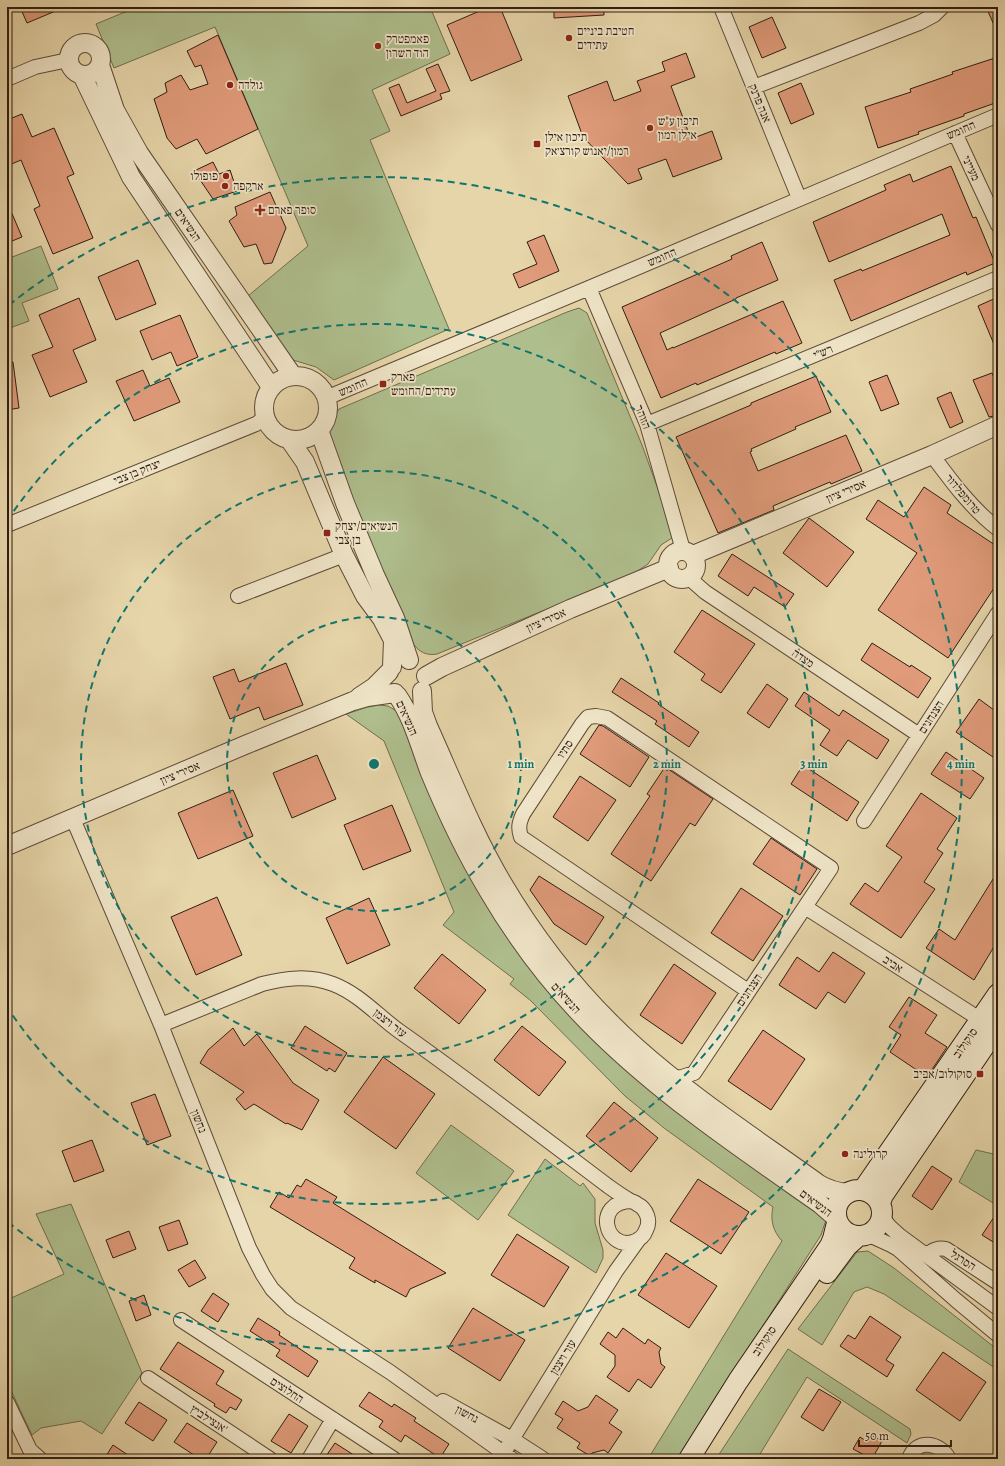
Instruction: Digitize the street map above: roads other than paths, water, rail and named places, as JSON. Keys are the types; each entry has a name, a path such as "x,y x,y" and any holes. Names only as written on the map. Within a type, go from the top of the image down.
{"main road":[{"name":"סוקולוב","path":"881,1210 883,1196 992,1032 998,994"},
{"name":"סוקולוב","path":"855,1192 992,1032"},
{"path":"855,1192 873,1195 881,1210 878,1228 863,1236 846,1233 837,1220 835,1212 839,1201 855,1192"},
{"name":"סוקולוב","path":"689,1459 738,1381 830,1246 837,1220"},
{"name":"סוקולוב","path":"702,1459 781,1338 844,1250 863,1236"}],"street":[{"name":"אנה פרנק","path":"721,7 799,198"},
{"path":"754,87 919,22 934,15 942,7"},
{"path":"79,43 90,43 99,49 101,54 100,65 93,73 82,75 73,70 68,60 71,50 79,43"},
{"path":"7,79 35,67 68,60"},
{"name":"הנשיאים","path":"100,65 115,110 139,153 293,376"},
{"name":"הנשיאים","path":"82,75 131,177 271,387"},
{"name":"החומש","path":"326,398 998,115"},
{"name":"מעייני","path":"955,133 998,226"},
{"name":"רש\"י","path":"647,424 998,278"},
{"name":"הזוהר","path":"589,288 647,424 688,553"},
{"path":"293,376 302,376 318,384 326,398 328,406 324,423 319,430 310,436 300,439 289,439 279,434 271,427 266,418 264,407 266,396 271,387 285,378 293,376"},
{"name":"יצחק בן צבי","path":"7,525 256,424 266,418"},
{"name":"אסירי ציון","path":"688,553 932,455 998,425"},
{"path":"319,430 345,503 395,618 409,660"},
{"path":"289,439 305,462 344,555 365,596 382,619 393,640 390,670 389,684 396,694 402,697 413,697 424,683 424,670 420,665 409,660 397,662 390,670"},
{"name":"טרומפלדור","path":"932,455 953,484 982,516 998,529"},
{"path":"678,551 688,553 697,565 695,570 688,577 678,578 674,576 669,568 670,558 678,551"},
{"path":"238,596 344,555"},
{"name":"אסירי ציון","path":"424,683 442,667 570,609 669,568"},
{"name":"מצדה","path":"688,577 711,596 919,735"},
{"name":"הצנחנים","path":"864,821 998,613"},
{"name":"אסירי ציון","path":"353,701 374,687 390,670"},
{"name":"הנשיאים","path":"424,683 423,712 471,823 499,876 523,915 551,954 588,998 636,1047 698,1097 819,1184 837,1192 855,1192"},
{"name":"הנשיאים","path":"396,694 403,703 409,716 442,802 470,859 509,925 530,955 549,978 596,1030 642,1072 709,1125 820,1204 837,1220"},
{"name":"אסירי ציון","path":"7,846 244,745 353,701 367,697 396,694"},
{"name":"סתיו","path":"748,991 521,837 518,830 523,814 582,724 588,717 596,716 607,718 831,868"},
{"name":"נחשון","path":"73,819 161,1025 249,1248 272,1289 291,1308 390,1372 505,1457"},
{"name":"הצנחנים","path":"694,1073 831,868"},
{"name":"אביב","path":"805,907 992,1032"},
{"name":"עזר ויצמן","path":"161,1025 262,984 276,980 296,978 317,979 333,984 361,1000 392,1026 630,1201"},
{"path":"673,1078 694,1073 695,1091 698,1097"},
{"name":"עזר ויצמן","path":"591,1173 605,1190 610,1211"},
{"path":"623,1201 630,1201 637,1203 643,1208 647,1214 648,1221 644,1234 639,1239 626,1243 614,1238 607,1227 606,1220 610,1211 617,1204 623,1201"},
{"path":"881,1210 890,1227 900,1236 998,1308"},
{"path":"863,1236 891,1245 898,1249 998,1335"},
{"name":"עזר ויצמן","path":"614,1238 618,1254 614,1274"},
{"name":"עזר ויצמן","path":"505,1457 512,1438 614,1274 639,1239"},
{"name":"הסרגל","path":"926,1256 936,1249 946,1249 998,1283"},
{"name":"החלוצים","path":"181,1320 394,1459"},
{"name":"נחשון","path":"390,1372 512,1438 543,1459"},
{"name":"אנצילביץ'","path":"148,1378 270,1459"},
{"path":"7,1402 30,1450 40,1459"},
{"path":"309,1459 333,1419"},
{"path":"909,1459 914,1450 920,1446 927,1445 934,1445 940,1448 949,1458"}],"place":[{"name":"חטיבת ביניים עתידים","path":"569,38"},
{"name":"פאמפטרק הוד השרון","path":"378,46"},
{"name":"גולדה","path":"230,85"},
{"name":"תיכון ע\"ש אילן רמון","path":"650,128"},
{"name":"תיכון אילן רמון/יאנוש קורצ׳אק","path":"537,144"},
{"name":"פופולו","path":"226,176"},
{"name":"ארקפה","path":"225,186"},
{"name":"סופר פארם","path":"260,210"},
{"name":"פארק עתידים/החומש","path":"383,384"},
{"name":"הנשיאים/יצחק בן צבי","path":"327,533"},
{"name":"סוקולוב/אביב","path":"980,1074"},
{"name":"קרולינה","path":"845,1154"}]}
